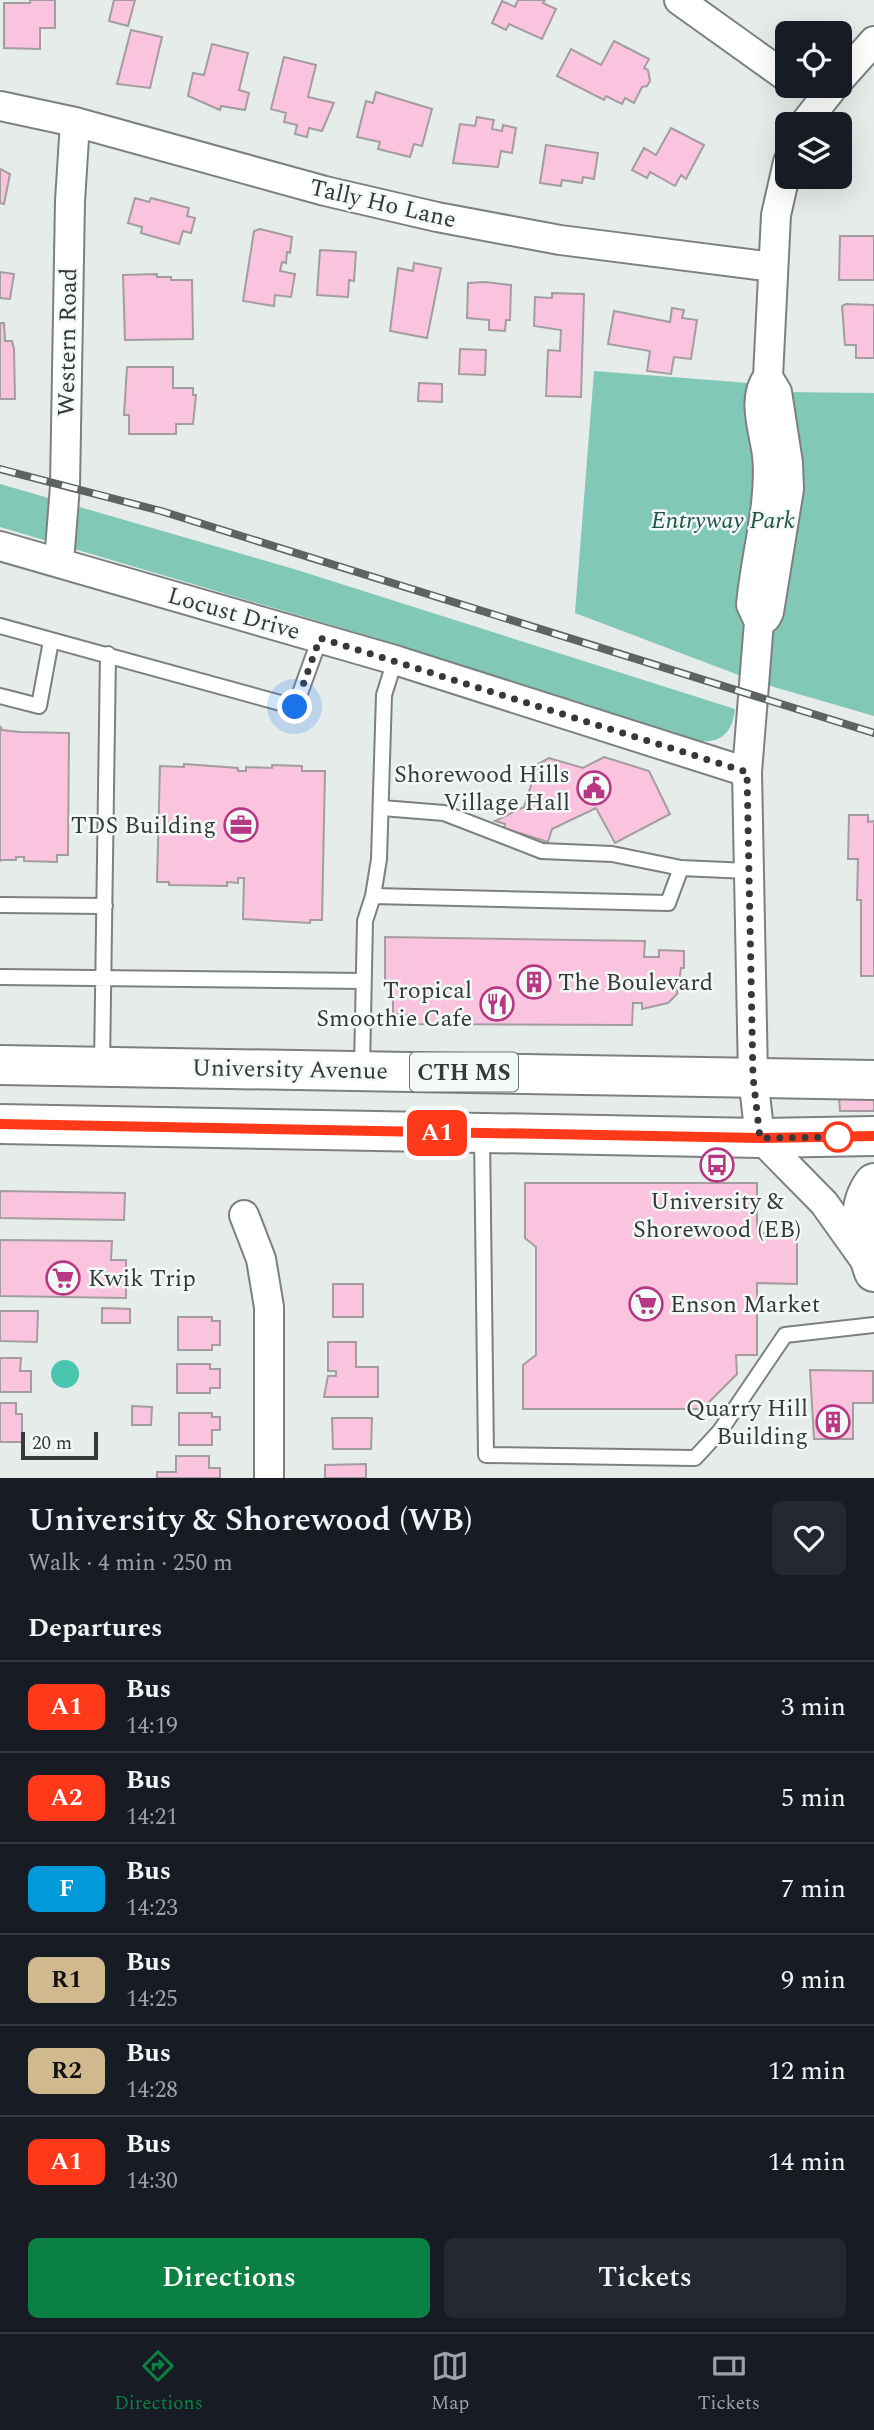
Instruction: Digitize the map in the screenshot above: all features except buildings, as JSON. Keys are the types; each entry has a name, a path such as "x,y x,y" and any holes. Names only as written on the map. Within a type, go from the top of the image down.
{"main road":[{"name":"University Avenue","path":"0,1065 874,1080"},
{"path":"0,1124 760,1138 874,1136"},
{"path":"874,1183 863,1207 862,1222 874,1273"}],"street":[{"path":"679,0 775,69"},
{"path":"852,66 874,41"},
{"name":"Tally Ho Lane","path":"0,106 75,122 325,191 437,217 560,240 773,267"},
{"name":"Western Road","path":"59,562 65,486 70,201 75,122"},
{"path":"782,189 776,215 768,377 762,384 759,422 767,455 767,482 751,605 759,622 747,772 753,1077 760,1138 824,1203 874,1273"},
{"name":"Locust Drive","path":"0,546 395,660 747,772"},
{"path":"244,1216 261,1259 269,1307 270,1478"}],"lane":[{"path":"0,626 295,707 320,638"},
{"path":"0,696 39,706 51,641"},
{"path":"102,1066 108,654"},
{"path":"362,1070 365,921 373,896 382,808 384,695 395,660"},
{"path":"382,808 444,813 542,850 612,854 681,868 748,871"},
{"path":"373,896 668,903 681,868"},
{"path":"0,905 105,906"},
{"path":"0,977 363,981"},
{"path":"482,1134 486,1455 695,1458 720,1431 785,1335 874,1325"}],"green space":[{"name":"Entryway Park","path":"594,371 762,384 778,392 874,393 874,716 757,682 575,613"},
{"path":"0,484 294,569 735,709 731,726 716,740 692,740 399,645 0,527"}],"shaded area":[{"path":"65,1360 75,1364 79,1374 75,1384 65,1388 55,1384 51,1374 55,1364"}],"railway":[{"path":"0,469 161,511 874,733"}],"bus line":[{"name":"A1","path":"0,1124 760,1138 874,1136"}],"place":[{"name":"Shorewood Hills Village Hall","path":"594,788"},
{"name":"TDS Building","path":"241,825"},
{"name":"The Boulevard","path":"534,982"},
{"name":"Tropical Smoothie Cafe","path":"497,1004"},
{"name":"University & Shorewood (EB)","path":"717,1165"},
{"name":"Kwik Trip","path":"63,1278"},
{"name":"Enson Market","path":"646,1304"},
{"name":"Quarry Hill Building","path":"833,1422"}],"route":[{"path":"295,707 320,638 747,772 753,1077 760,1138 838,1137"}]}
